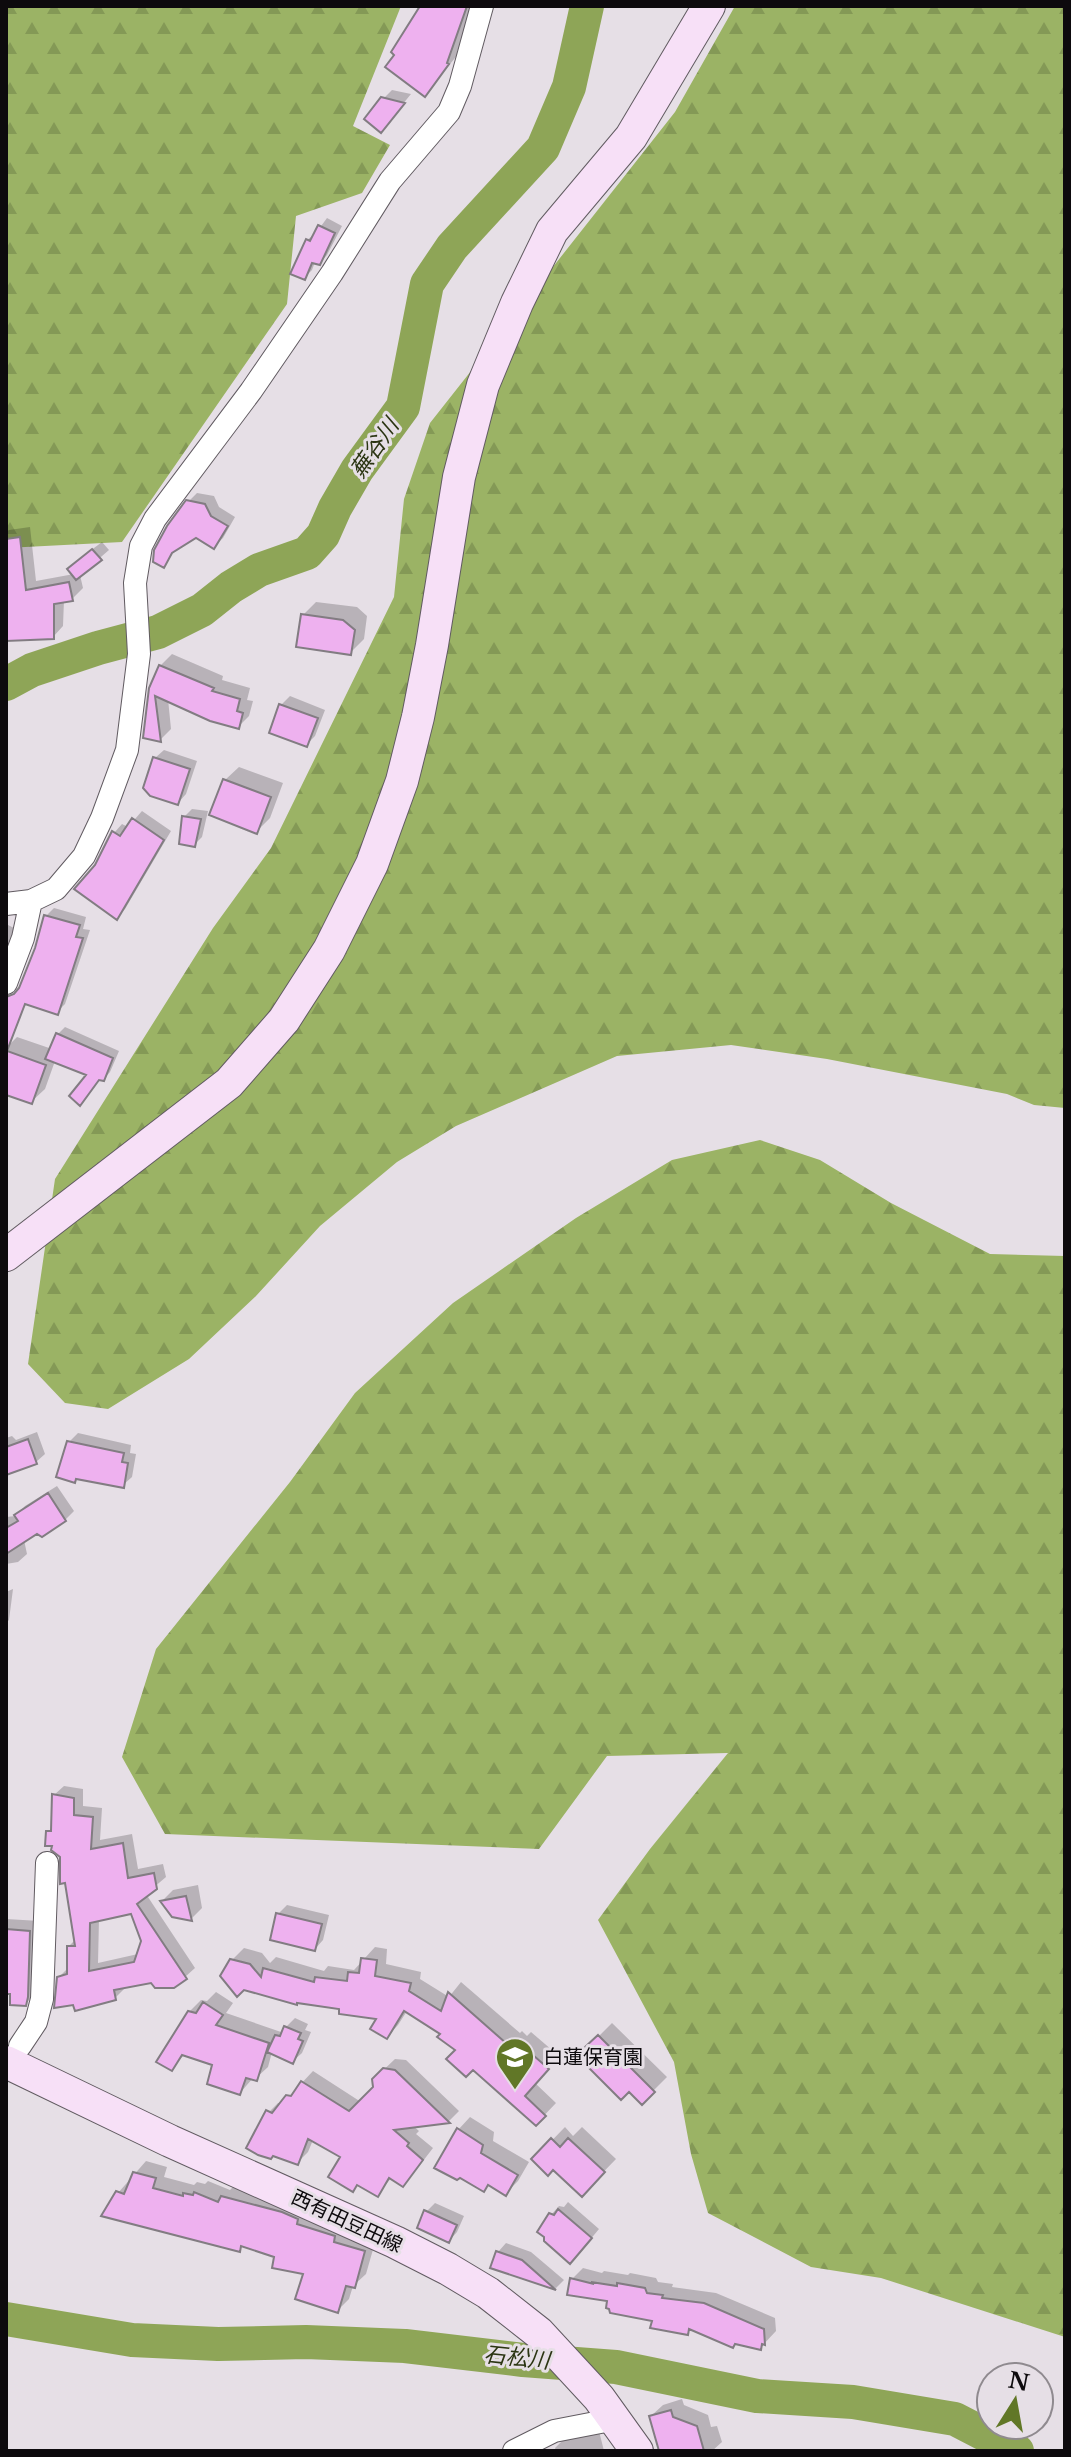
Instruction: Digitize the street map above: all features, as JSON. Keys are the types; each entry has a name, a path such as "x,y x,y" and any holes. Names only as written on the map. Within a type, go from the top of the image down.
{"street":[{"path":"6,904 31,901 56,889 84,856 102,818 127,750 139,654 135,583 141,546 155,519 251,391 332,273 390,181 449,112 460,86 482,6"},
{"path":"6,1255 229,1083 284,1020 329,950 372,864 402,781 432,645 459,477 483,385 517,303 552,231 631,137 709,6"},
{"path":"6,983 23,938 31,901"},
{"path":"11,2046 36,2022 42,1999 47,1863"},
{"name":"西有田豆田線","path":"11,2046 54,2087 409,2249 488,2293 539,2333 608,2408 637,2451"},
{"path":"514,2451 608,2408"}],"green space":[{"path":"6,6 401,6 353,126 390,145 362,193 296,216 287,304 122,542 6,548"},
{"path":"735,6 1065,6 1065,1108 1034,1105 1007,1094 827,1059 731,1045 617,1056 456,1126 397,1162 320,1226 256,1296 189,1359 108,1409 65,1403 28,1364 55,1179 213,928 271,848 394,597 404,499 430,423 675,112"},
{"path":"760,1140 820,1160 891,1203 990,1254 1065,1256 1065,2337 881,2278 811,2267 708,2213 691,2154 674,2062 598,1920 650,1849 728,1753 607,1756 539,1849 165,1834 122,1757 156,1649 290,1482 355,1393 453,1303 576,1218 672,1160"}],"building":[{"path":"420,6 467,6 449,64 425,97 385,67"},
{"path":"381,97 405,103 381,133 364,119"},
{"path":"318,225 335,233 320,265 312,263 305,280 290,274 306,239 310,241"},
{"path":"186,500 205,504 211,516 228,526 214,549 196,538 172,553 164,568 153,562 154,550"},
{"path":"20,537 26,590 69,582 73,601 54,604 54,639 6,641 6,539"},
{"path":"92,549 102,560 76,580 67,569"},
{"path":"301,614 343,620 355,630 351,655 296,647"},
{"path":"159,665 214,688 212,691 240,699 237,711 243,713 239,729 210,721 155,696 161,742 143,738 149,688"},
{"path":"279,704 318,718 307,747 269,733"},
{"path":"153,757 190,769 178,805 150,796 143,788"},
{"path":"223,779 271,797 257,834 209,815"},
{"path":"182,816 201,819 195,847 179,844"},
{"path":"132,818 164,840 117,920 74,889 95,865 112,831 120,836"},
{"path":"44,915 80,925 76,937 83,938 58,1015 25,1004 7,1051 46,1065 32,1104 6,1095 6,997 19,988"},
{"path":"56,1033 113,1058 104,1081 99,1080 80,1106 69,1096 86,1075 45,1059"},
{"path":"28,1439 37,1464 6,1475 6,1447"},
{"path":"67,1441 124,1453 122,1462 128,1463 124,1488 76,1479 75,1483 56,1477"},
{"path":"48,1493 66,1521 42,1537 37,1534 6,1554 6,1528 18,1521 14,1515"},
{"path":"52,1794 74,1798 74,1815 93,1817 91,1849 123,1843 128,1878 154,1873 157,1889 137,1904 187,1979 174,1988 155,1988 151,1983 114,1990 116,2000 75,2011 73,2005 54,2008 57,1977 67,1974 67,1946 75,1946 65,1883 60,1884 60,1857 51,1850 52,1846 45,1846 46,1831 51,1831","holes":["131,1914 141,1941 134,1962 89,1971 90,1923"]},
{"path":"186,1896 192,1921 172,1917 160,1901"},
{"path":"276,1913 322,1924 315,1951 270,1940"},
{"path":"6,1929 30,1931 26,2006 10,2005 10,1994 6,1994"},
{"path":"361,1958 377,1960 375,1976 411,1983 409,1991 441,2011 448,1992 507,2044 509,2041 515,2046 518,2042 549,2069 525,2096 546,2116 536,2126 473,2070 466,2077 446,2059 455,2050 437,2037 440,2034 404,2011 387,2039 370,2029 376,2019 339,2014 339,2009 297,2005 244,1990 237,1997 220,1976 230,1959 250,1964 261,1977 263,1968 314,1982 315,1977 347,1981 348,1972 359,1973"},
{"path":"203,2002 223,2015 216,2025 269,2043 257,2081 246,2078 240,2095 207,2084 212,2065 182,2055 172,2071 156,2062 188,2011 196,2013"},
{"path":"284,2026 301,2033 298,2039 303,2041 293,2064 267,2052 275,2035 280,2036"},
{"path":"598,2035 655,2092 642,2105 629,2092 621,2100 588,2067 596,2058 585,2047"},
{"path":"383,2068 395,2070 450,2123 394,2130 423,2160 403,2187 389,2178 378,2197 357,2185 353,2192 328,2177 340,2157 308,2139 298,2165 273,2156 271,2159 258,2155 246,2148 266,2110 272,2113 286,2095 291,2096 301,2081 349,2111 373,2087 372,2079"},
{"path":"457,2128 483,2145 481,2153 518,2175 506,2196 488,2185 484,2192 434,2168"},
{"path":"551,2138 560,2147 568,2138 605,2172 582,2197 553,2170 548,2176 531,2159"},
{"path":"133,2172 156,2178 153,2188 183,2196 183,2193 193,2195 194,2192 218,2202 221,2196 282,2212 298,2219 297,2224 335,2236 334,2242 365,2251 355,2288 346,2286 338,2313 295,2299 303,2274 272,2268 274,2257 241,2246 240,2252 101,2216 116,2191 124,2194"},
{"path":"558,2209 592,2238 570,2264 537,2232 549,2213 554,2215"},
{"path":"424,2210 457,2225 449,2243 417,2228"},
{"path":"496,2251 522,2260 556,2290 490,2268"},
{"path":"570,2278 594,2284 591,2282 645,2288 647,2293 663,2295 662,2298 704,2303 764,2329 765,2345 762,2344 761,2350 735,2344 733,2348 689,2329 688,2335 650,2328 652,2321 610,2313 606,2308 607,2301 567,2295"},
{"path":"671,2410 673,2417 697,2426 704,2451 659,2451 649,2416"}],"waterway":[{"name":"蕪谷川","path":"6,684 32,670 158,632 202,610 259,570 307,553 323,535 357,470 403,407 427,284 452,247 543,148 569,87 587,6"},
{"name":"石松川","path":"6,2319 132,2340 405,2346 616,2367 757,2396 853,2402 955,2419 1017,2451"}],"place":[{"name":"白蓮保育園","path":"515,2091"}]}
